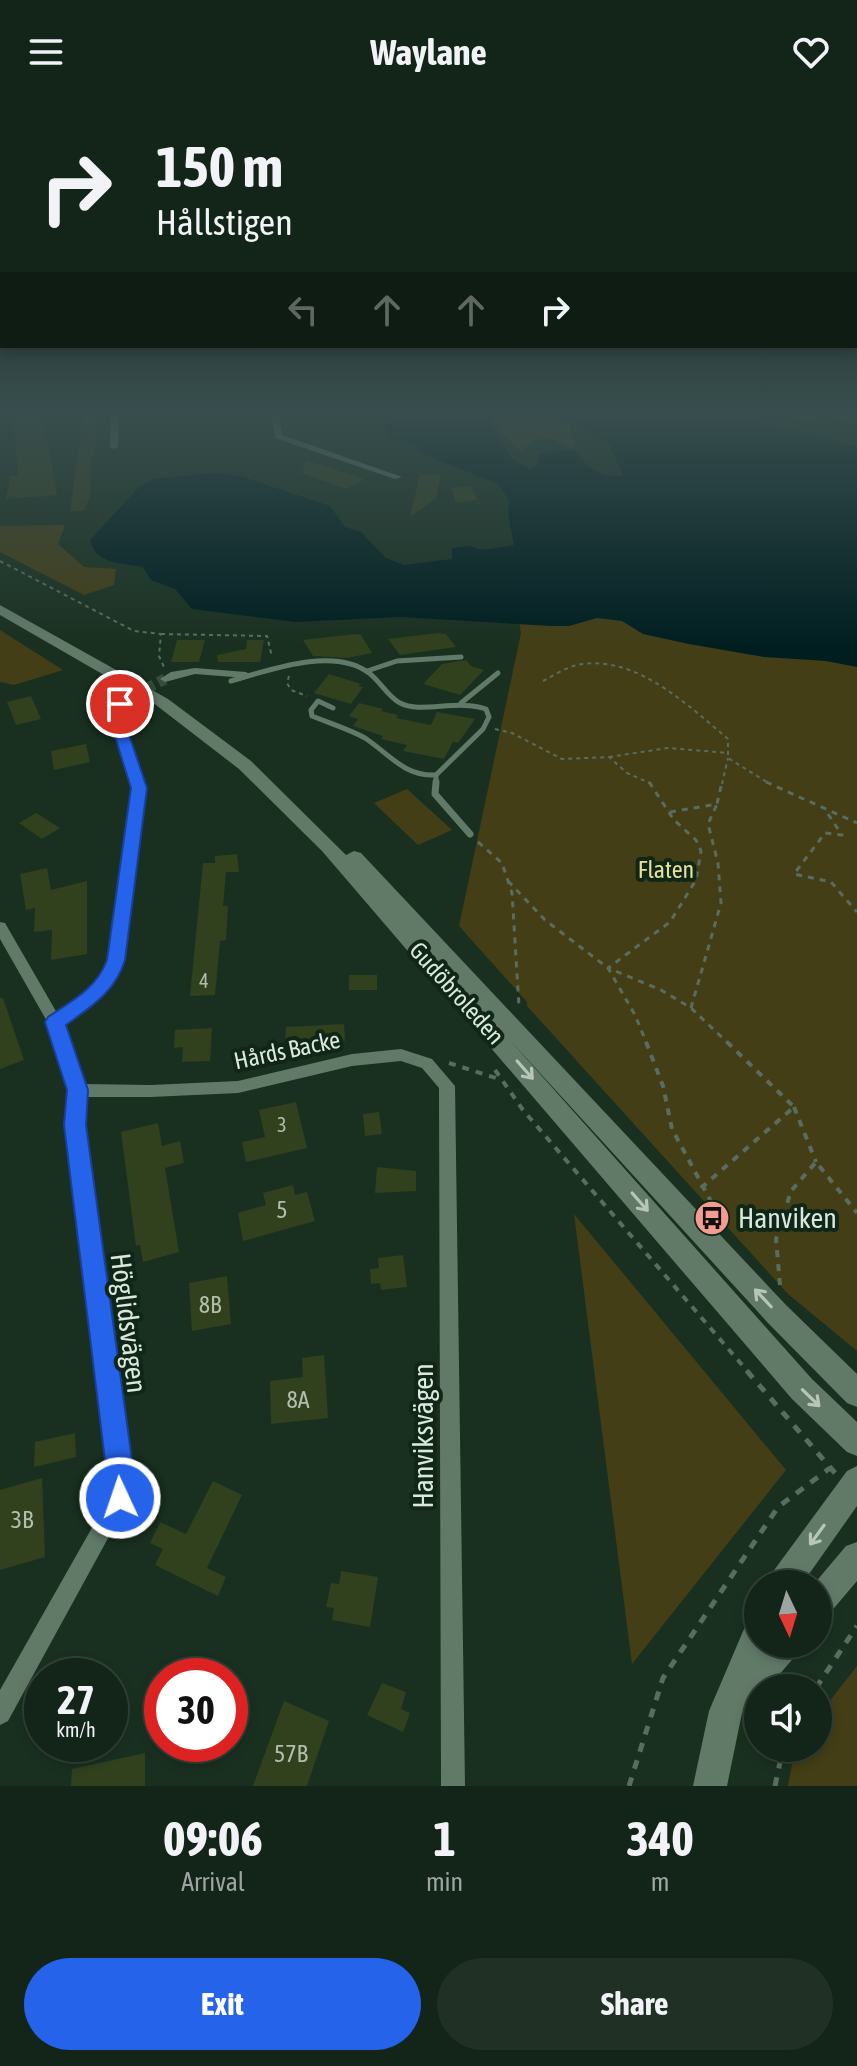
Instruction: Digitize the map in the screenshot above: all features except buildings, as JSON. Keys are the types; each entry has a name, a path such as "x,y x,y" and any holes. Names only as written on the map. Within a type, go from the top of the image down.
{"main road":[{"name":"Gudöbroleden","path":"0,597 170,697 258,760 415,921 777,1314 857,1393"},
{"name":"Gudöbroleden","path":"0,609 162,702 245,765 328,847 802,1389 857,1442"},
{"path":"791,1570 846,1479"},
{"path":"832,1586 857,1557"},
{"path":"710,1786 726,1711 748,1658"},
{"path":"726,1711 773,1658"}],"street":[{"path":"170,676 205,666 246,675"},
{"path":"55,1022 97,993 111,975 116,960 139,788 115,714 120,704 130,697"},
{"name":"Höglidsvägen","path":"0,927 55,1022 77,1090 75,1125 119,1460 120,1498 0,1713"},
{"name":"Hårds Backe","path":"77,1090 238,1087 352,1060 401,1055 427,1063"},
{"name":"Hanviksvägen","path":"427,1063 447,1086 453,1786"}],"lane":[{"path":"367,671 397,661 461,657"},
{"path":"231,681 275,668 336,659 367,671 401,704 424,707 461,703 486,709 489,717 484,726 436,775 435,794 470,834"},
{"path":"461,703 498,673"},
{"path":"333,708 318,701 311,710 317,720 363,737 408,771 420,776 436,775"}],"path":[{"path":"0,561 134,631 267,636 275,668"},
{"path":"161,634 159,656 170,676"},
{"path":"543,681 576,665 608,664 633,671 681,699 728,739 728,755 717,804 708,824 718,863 721,903 691,1008"},
{"path":"291,690 318,701"},
{"path":"484,726 512,733 562,759 609,757 630,750 652,748 700,748 728,755 765,782 826,812 857,823"},
{"path":"608,968 670,922 696,880 701,851 696,840 674,820 652,783 627,773 609,757"},
{"path":"670,812 717,804"},
{"path":"826,812 842,835 825,833 794,874 831,882 857,912"},
{"path":"470,834 502,863 512,893 520,1014"},
{"path":"508,881 545,920 608,968 661,990 691,1008 794,1107 816,1162 857,1213"},
{"path":"608,968 635,1015 663,1086 672,1129 701,1188 724,1224"},
{"path":"427,1063 436,1058 499,1079"},
{"path":"493,1067 499,1079 846,1479 778,1507 663,1678 629,1786"},
{"path":"701,1188 794,1107"},
{"path":"770,1276 780,1285 776,1239 791,1191 816,1162"},
{"path":"825,1674 857,1626"},
{"path":"775,1786 780,1762"}],"green space":[{"path":"65,525 58,544 84,567 116,569 114,585 84,595 0,552 0,526"},
{"name":"Flaten","path":"857,558 857,1351 788,1294 527,1006 527,1002 459,926 521,633 512,580"},
{"path":"0,630 63,670 14,685 0,682"},
{"path":"407,789 452,830 418,845 374,803"},
{"path":"574,1214 786,1470 632,1664"},
{"path":"857,1666 857,1786 788,1786 792,1762 832,1762 832,1698"}],"water":[{"path":"136,490 283,490 330,506 345,527 361,532 386,558 404,565 452,559 452,548 469,546 482,550 514,545 508,515 509,500 502,490 857,490 857,667 826,661 764,657 689,644 643,634 622,621 597,618 569,626 400,617 296,622 192,609 175,589 151,580 143,567 104,558 93,548 90,540"}],"tunnel":[{"path":"130,697 165,679"}],"place":[{"name":"Hanviken","path":"712,1218"}],"route":[{"path":"120,704 115,714 139,788 116,960 111,975 97,993 55,1022 77,1090 75,1125 119,1460 120,1498"}]}
